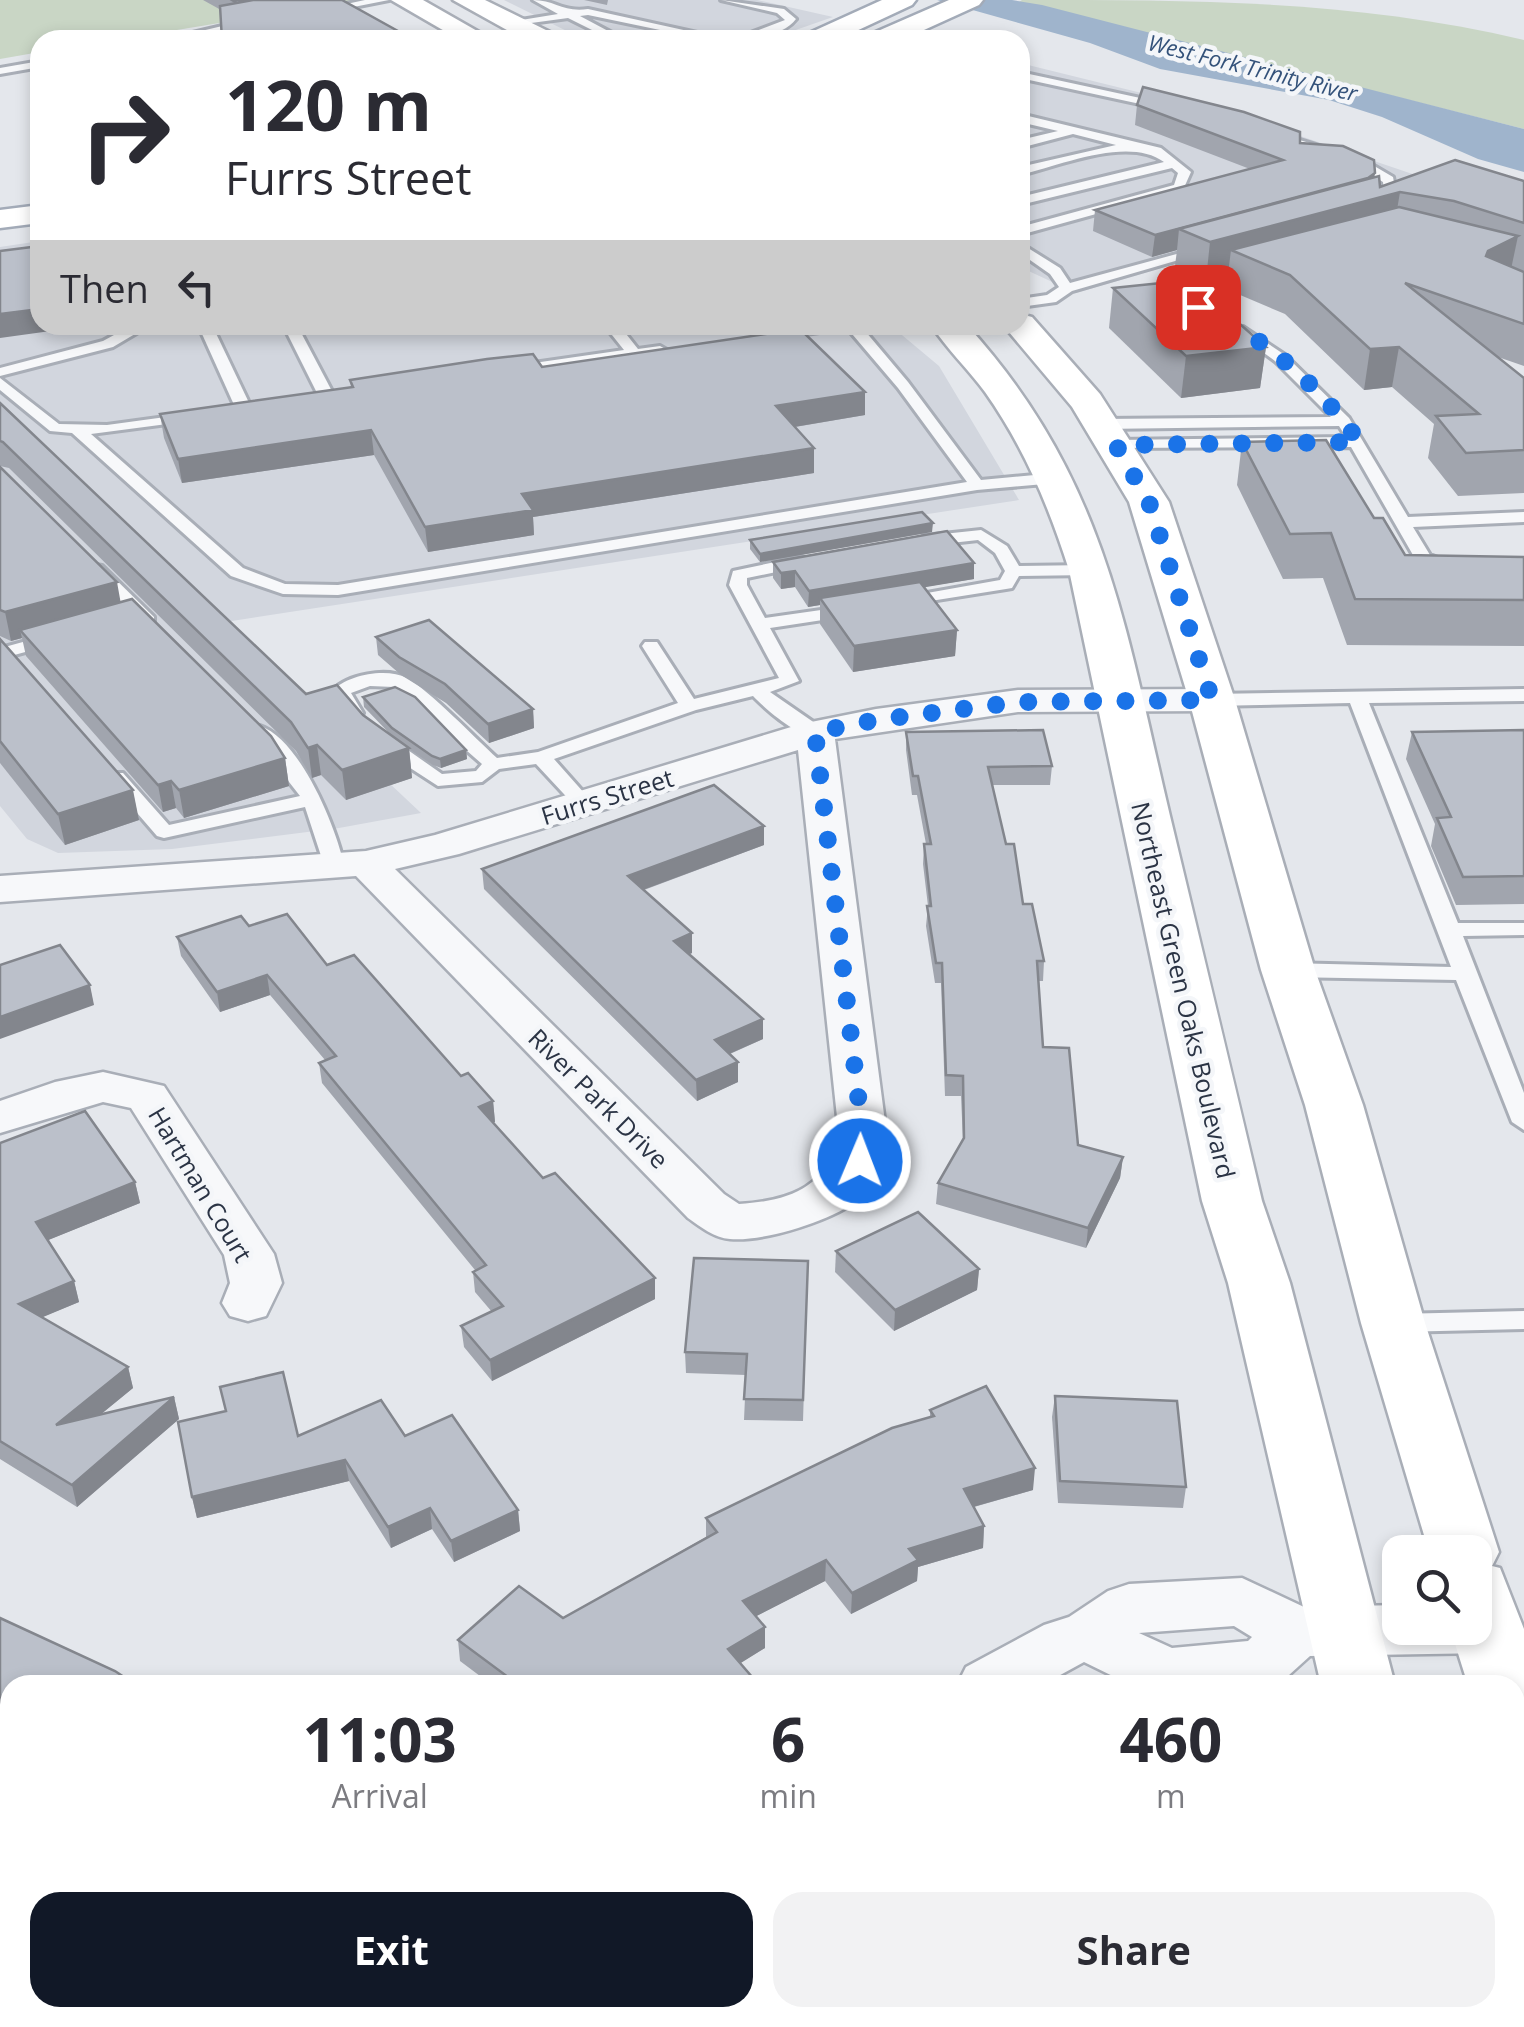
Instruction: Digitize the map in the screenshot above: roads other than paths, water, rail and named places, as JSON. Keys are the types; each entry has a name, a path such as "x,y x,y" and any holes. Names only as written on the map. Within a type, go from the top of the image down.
{"main road":[{"path":"404,0 461,30"},
{"path":"466,0 525,30"},
{"path":"837,30 864,17 970,0"},
{"path":"0,219 30,215"},
{"name":"Northeast Green Oaks Boulevard","path":"956,335 1010,398 1056,478 1069,504 1090,570 1232,1201 1259,1283 1333,1650"},
{"path":"1030,335 1076,387 1149,502 1212,700 1288,970 1334,1105 1394,1323 1459,1535"}],"street":[{"name":"Furrs Street","path":"0,889 350,864 445,845 815,732 876,720 1018,702 1212,700"},
{"name":"River Park Drive","path":"350,864 706,1206 730,1222 758,1220 808,1207 847,1183 864,1146 815,732"},
{"name":"Hartman Court","path":"0,1118 72,1093 103,1087 147,1096 249,1254 256,1283 248,1303"},
{"path":"1006,1675 1064,1643 1088,1636 1167,1674 1264,1665 1333,1650 1498,1632"}],"lane":[{"path":"306,13 384,0"},
{"path":"538,0 599,30"},
{"path":"726,0 780,11 790,19 786,25 770,30"},
{"path":"344,7 358,15"},
{"path":"513,24 588,12 675,30"},
{"path":"227,30 269,20"},
{"path":"0,71 30,66"},
{"path":"1030,76 1186,111"},
{"path":"1030,120 1134,144 1176,162 1185,172 1179,188 1030,228"},
{"path":"1259,129 1360,162 1390,180 1390,194 1370,205"},
{"path":"1030,142 1075,131"},
{"path":"1030,169 1134,144"},
{"path":"1030,198 1176,162"},
{"path":"1030,302 1051,300 1066,288 1218,246"},
{"path":"1030,254 1055,270 1066,288"},
{"path":"1198,307 1175,294 1268,268"},
{"path":"1225,318 1280,358 1344,421 1423,558 1474,576"},
{"path":"0,372 108,344 125,335"},
{"path":"0,382 55,428 107,430 235,408 209,335"},
{"path":"295,335 326,396"},
{"path":"619,335 634,353"},
{"path":"747,338 769,335"},
{"path":"860,335 977,484"},
{"path":"500,372 672,348"},
{"path":"1109,435 1344,421"},
{"path":"76,429 236,572 283,589 338,590 977,484 1056,478"},
{"path":"1109,435 1359,442"},
{"path":"1403,522 1524,518"},
{"path":"912,543 981,535 1002,550 1014,571"},
{"path":"493,764 400,682 364,681 341,691 344,703 381,740 438,780 482,776 493,764 540,757 689,706 790,681 741,595 739,574 824,558"},
{"path":"86,559 131,617 167,640"},
{"path":"1014,571 1090,570"},
{"path":"758,624 992,588 1006,584 1014,571"},
{"path":"9,654 64,636"},
{"path":"651,646 689,706"},
{"path":"757,688 770,704 815,732"},
{"path":"1212,700 1524,696"},
{"path":"1356,698 1524,1122"},
{"path":"246,718 286,758 350,864"},
{"path":"98,757 164,832 314,799"},
{"path":"540,757 582,803"},
{"path":"1450,930 1524,929"},
{"path":"1288,970 1464,974"},
{"path":"1394,1323 1524,1320"}],"water":[{"name":"West Fork Trinity River","path":"937,0 1012,0 1042,5 1524,129 1524,172 1478,159 1382,117 1329,100 1160,69 1090,43"}]}
